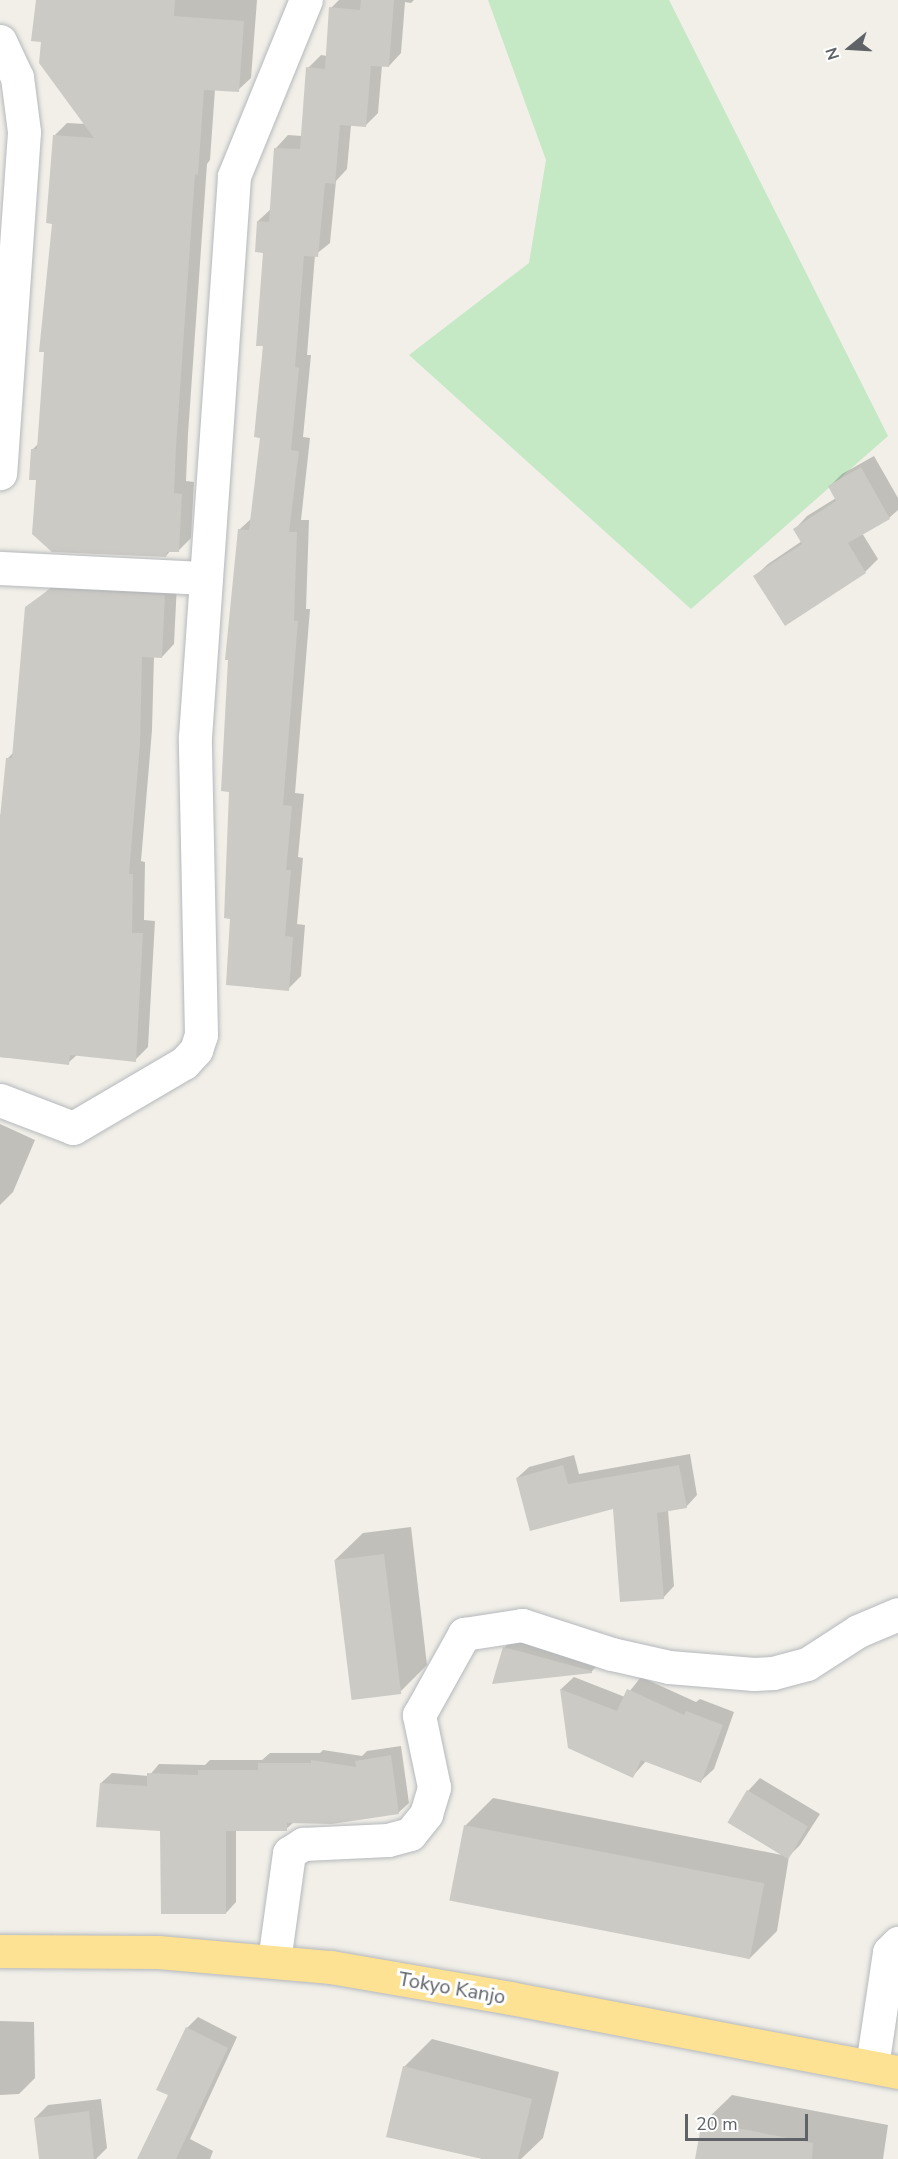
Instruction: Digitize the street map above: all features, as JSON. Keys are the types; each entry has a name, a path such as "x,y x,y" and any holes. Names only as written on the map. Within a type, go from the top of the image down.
{"highway":[{"name":"Tokyo Kanjo","path":"0,1951 158,1952 274,1961 403,1978 885,2069"}],"street":[{"path":"0,1100 73,1128 184,1063 196,1050 201,1035 195,736 234,176 306,0"},
{"path":"0,40 17,77 24,132 0,473"},
{"path":"0,568 206,578"},
{"path":"274,1961 289,1853 303,1844 388,1840 410,1834 426,1814 434,1787 419,1715 464,1634 522,1625 612,1654 669,1667 764,1673 807,1664 858,1631 898,1614"},
{"path":"885,2069 889,1952 898,1943"}],"green space":[{"path":"488,0 669,0 888,436 691,609 409,355 529,263 546,160"}],"building":[{"path":"36,0 175,0 174,16 244,21 239,92 204,90 198,175 195,174 176,447 174,493 182,494 179,552 167,552 166,557 52,552 32,534 36,480 29,480 31,449 37,449 44,352 39,352 52,224 46,223 53,135 94,138 39,63 41,42 31,41"},
{"path":"361,0 394,0 389,67 371,66 366,127 340,125 335,184 325,183 318,257 304,256 295,367 299,368 291,450 299,451 289,532 297,532 294,621 298,621 283,805 292,806 286,870 291,870 285,936 293,937 289,991 226,985 230,919 224,918 229,792 221,791 228,660 225,660 238,529 249,530 260,438 254,437 263,346 256,346 263,253 255,252 257,221 269,222 274,148 300,149 306,67 325,69 329,7 360,10"},
{"path":"861,467 890,519 848,543 866,573 785,626 753,576 802,544 793,529 836,501 828,486"},
{"path":"50,589 165,595 162,658 142,657 140,744 129,874 133,874 132,933 143,933 136,1062 70,1055 69,1065 0,1057 0,818 6,758 12,758 25,607"},
{"path":"563,1465 568,1484 679,1465 687,1508 657,1513 664,1599 620,1602 613,1509 530,1531 516,1478"},
{"path":"384,1554 401,1694 352,1700 334,1560"},
{"path":"503,1647 592,1671 592,1673 492,1684"},
{"path":"560,1689 617,1711 627,1689 684,1715 686,1711 723,1725 701,1783 641,1760 633,1778 568,1748"},
{"path":"391,1755 399,1814 332,1824 287,1823 287,1831 226,1831 226,1914 161,1914 160,1831 96,1827 100,1783 147,1786 147,1773 198,1775 198,1770 258,1770 258,1763 311,1763 311,1760 356,1767 355,1761"},
{"path":"747,1790 808,1827 788,1859 727,1823"},
{"path":"464,1825 764,1883 750,1959 449,1901"},
{"path":"186,2027 228,2048 176,2159 137,2159 168,2095 156,2090"},
{"path":"403,2066 532,2099 518,2159 482,2159 386,2137"},
{"path":"89,2111 94,2159 39,2159 34,2118"},
{"path":"702,2121 813,2143 812,2159 695,2159"}]}
